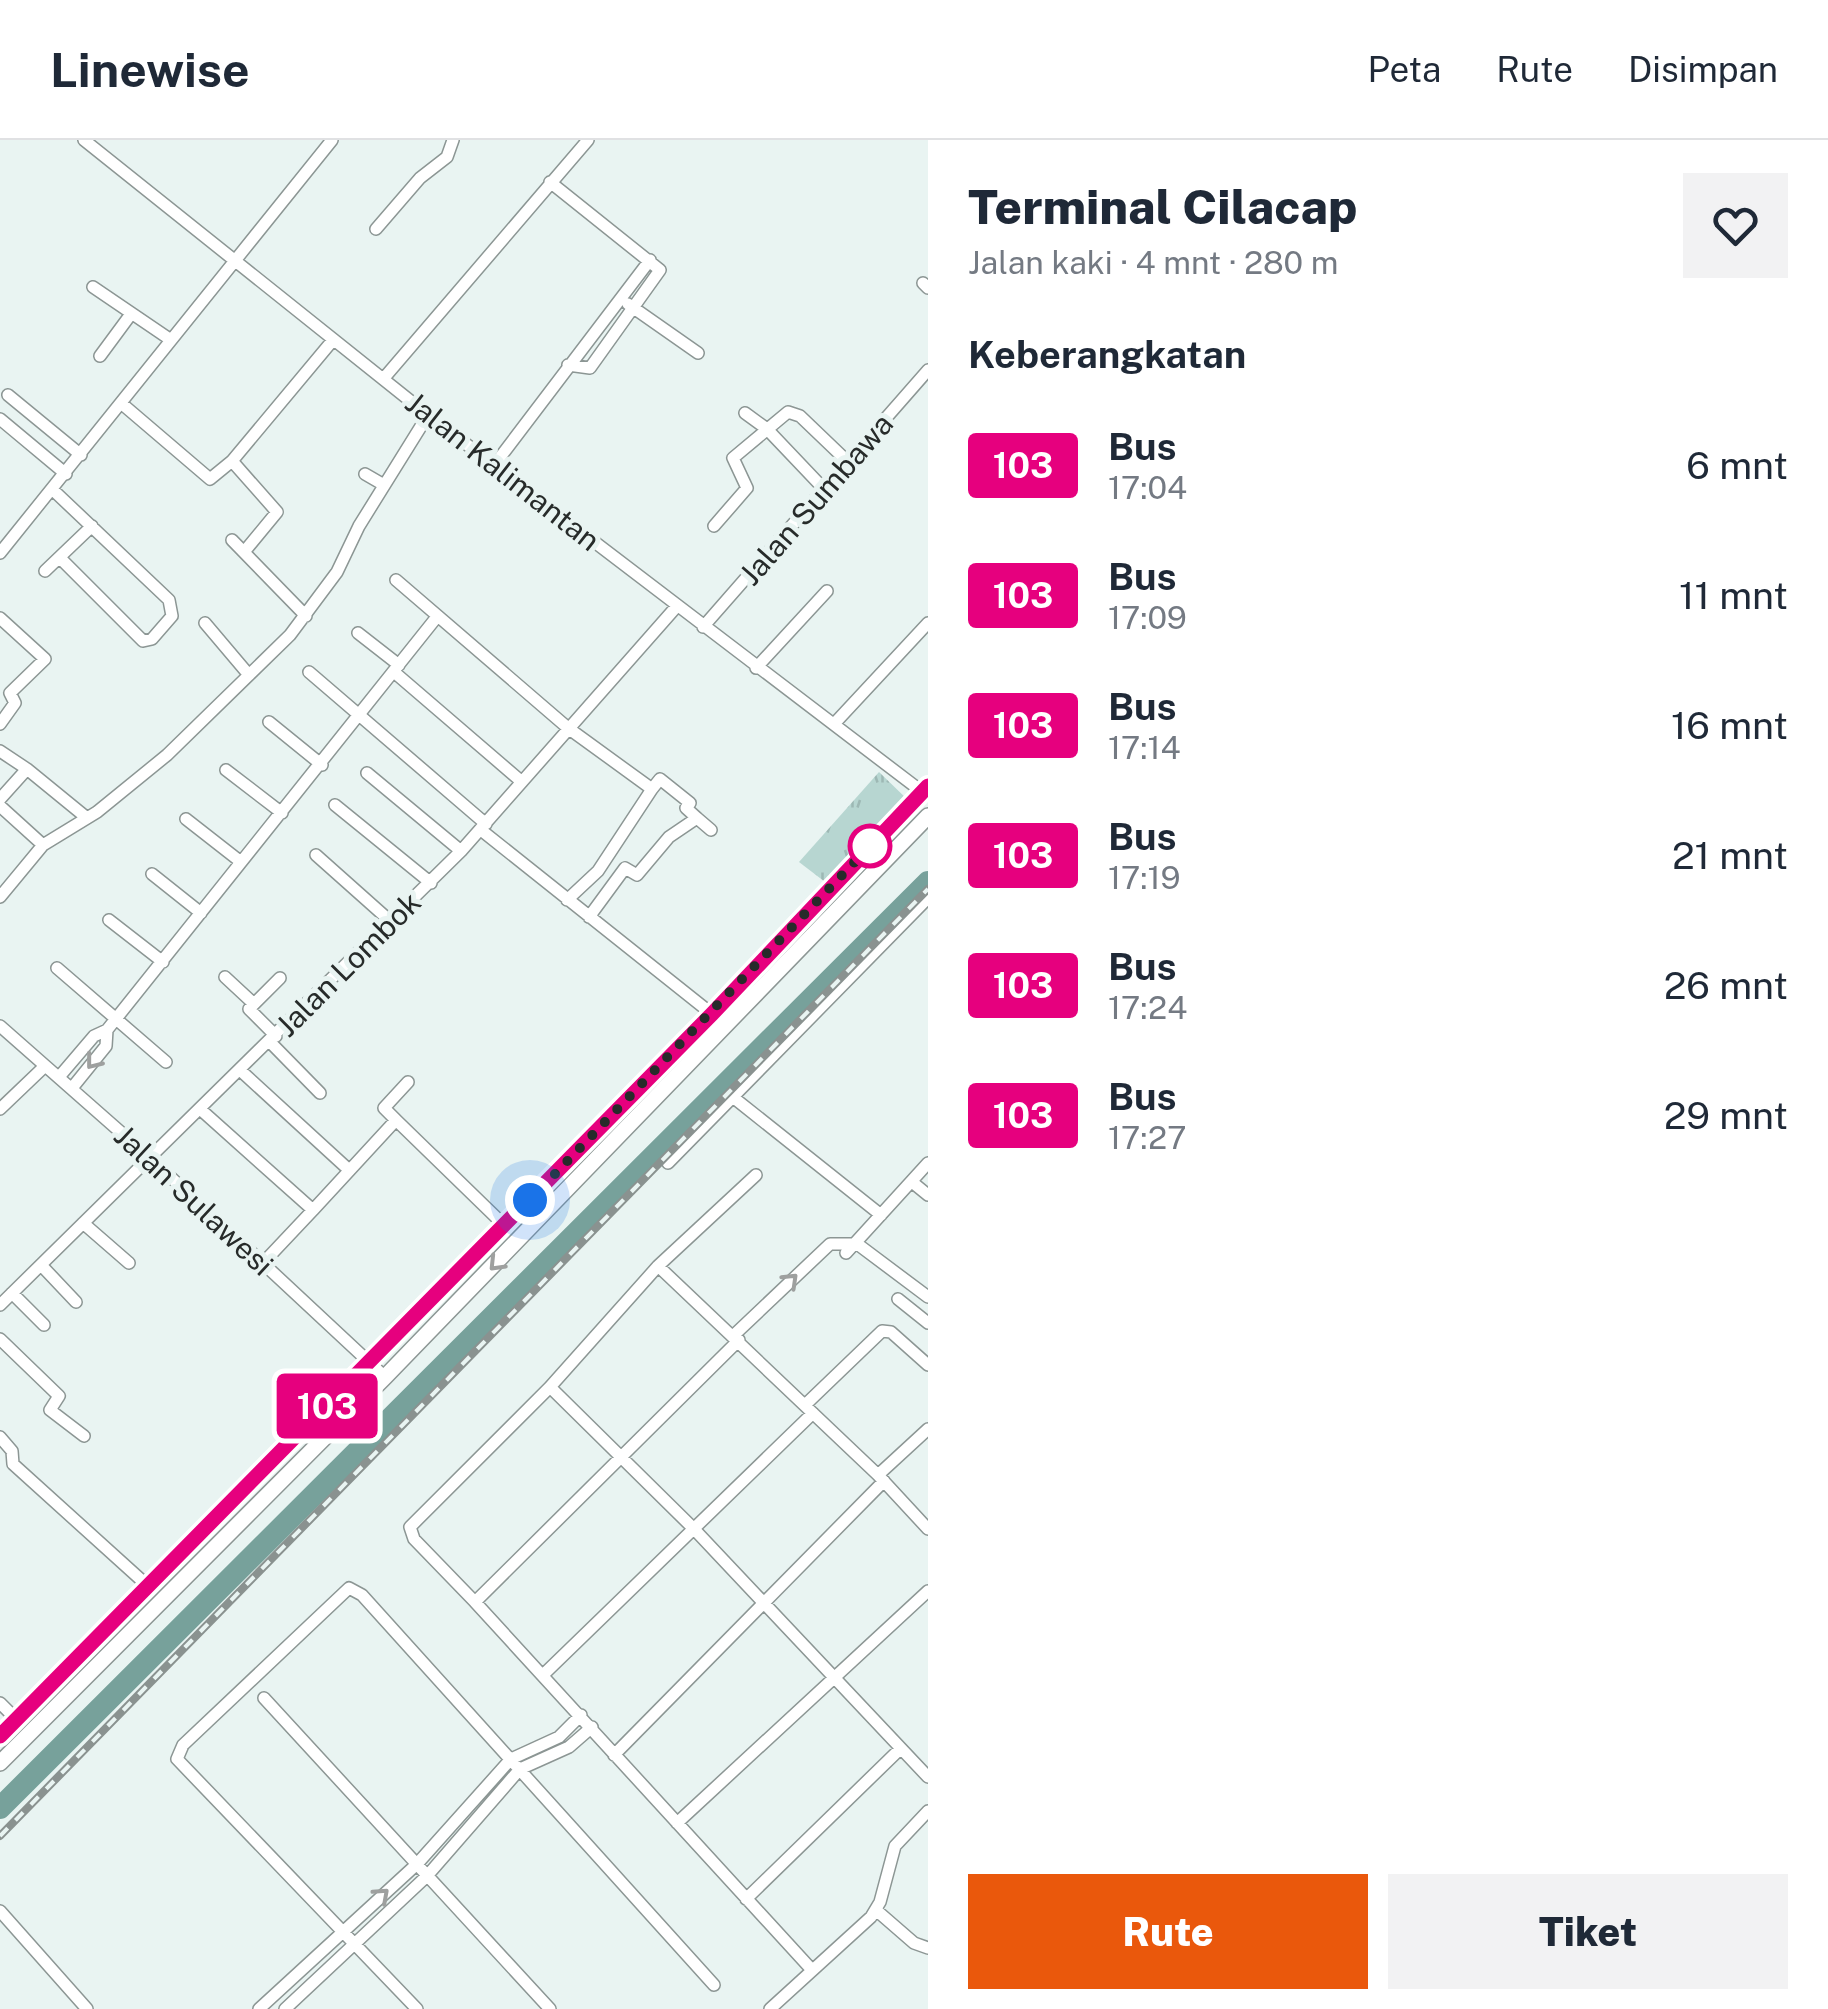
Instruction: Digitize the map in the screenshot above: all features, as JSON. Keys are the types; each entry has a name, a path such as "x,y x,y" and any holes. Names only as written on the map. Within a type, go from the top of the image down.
{"main road":[{"path":"0,1736 505,1226 926,791"},
{"path":"0,1763 385,1377 928,816"}],"street":[{"name":"Jalan Kalimantan","path":"84,140 333,340 756,668 926,791"},
{"path":"0,553 332,140"},
{"path":"376,229 420,178 448,156 452,140"},
{"path":"384,378 588,140"},
{"path":"550,182 650,260 659,275 590,368 568,364"},
{"path":"495,464 650,260"},
{"path":"93,287 172,340"},
{"path":"620,298 698,353"},
{"path":"100,356 130,314"},
{"path":"121,403 206,478 213,478 232,461 333,340"},
{"name":"Jalan Sumbawa","path":"703,627 928,370"},
{"path":"8,396 81,456"},
{"path":"714,526 747,488 733,458 788,412 796,412 848,462"},
{"path":"745,413 767,429 824,489"},
{"path":"0,896 43,845 87,818 168,755 306,616 337,572 384,484 428,414"},
{"path":"0,419 66,474"},
{"path":"232,461 277,513 244,552"},
{"path":"364,474 384,484"},
{"path":"53,490 174,608 170,620 152,639 143,641 60,558"},
{"path":"45,571 92,526"},
{"path":"232,540 306,616"},
{"path":"396,580 568,728 652,790"},
{"path":"756,668 826,592"},
{"name":"Jalan Lombok","path":"0,1305 462,851 678,606"},
{"path":"0,618 44,659 10,693 15,703 0,724"},
{"path":"59,1077 94,1036 107,1030 163,962 436,618"},
{"path":"205,623 249,675"},
{"path":"834,724 928,623"},
{"path":"358,634 522,782"},
{"path":"309,672 567,900 712,1014"},
{"path":"270,722 322,765"},
{"path":"0,751 87,818"},
{"path":"0,799 27,769"},
{"path":"226,770 282,813"},
{"path":"367,773 462,851"},
{"path":"567,900 598,871 660,779 690,802 686,808 712,830"},
{"path":"335,805 430,883"},
{"path":"0,806 43,845"},
{"path":"589,917 625,868 637,876 669,837 697,818"},
{"path":"186,819 240,862"},
{"path":"316,855 388,920"},
{"path":"152,874 201,913"},
{"path":"668,1163 928,898"},
{"path":"109,920 163,962"},
{"path":"56,968 166,1062"},
{"path":"225,978 254,1004"},
{"path":"280,978 250,1013 320,1093"},
{"name":"Jalan Sulawesi","path":"0,1026 150,1158 385,1377"},
{"path":"72,1088 106,1046 107,1030"},
{"path":"0,1109 45,1066"},
{"path":"241,1071 348,1169"},
{"path":"408,1082 384,1108 505,1226"},
{"path":"734,1098 881,1215"},
{"path":"200,1109 312,1210"},
{"path":"263,1262 396,1120"},
{"path":"852,1247 928,1163"},
{"path":"756,1175 658,1266 550,1387 410,1527 414,1539 582,1715 614,1755 812,1970"},
{"path":"912,1182 928,1195"},
{"path":"83,1223 128,1263"},
{"path":"474,1602 830,1244 852,1247 928,1297"},
{"path":"41,1264 76,1302"},
{"path":"658,1266 881,1478 928,1530"},
{"path":"12,1294 44,1325"},
{"path":"898,1299 928,1323"},
{"path":"544,1674 694,1529 882,1332 890,1332 928,1365"},
{"path":"0,1339 59,1396 50,1410 84,1436"},
{"path":"550,1387 694,1529 928,1778"},
{"path":"614,1755 928,1428"},
{"path":"0,1437 12,1451 13,1464 149,1587"},
{"path":"418,2009 179,1762 183,1745 349,1588 362,1595 714,1985"},
{"path":"677,1823 928,1590"},
{"path":"264,1698 550,2009"},
{"path":"0,1704 16,1720"},
{"path":"264,2008 516,1764 560,1737 582,1715"},
{"path":"285,2009 427,1876 516,1764 568,1748 592,1727"},
{"path":"746,1899 900,1750"},
{"path":"770,2009 876,1910 888,1857 928,1811"},
{"path":"876,1910 914,1943 928,1948"},
{"path":"0,1912 87,2009"}],"green space":[{"path":"879,772 909,801 829,885 799,862"}],"waterway":[{"path":"0,1808 928,882"}],"railway":[{"path":"0,1836 928,889"}],"bus line":[{"name":"103","path":"0,1736 505,1226 928,786"}],"route":[{"path":"530,1200 870,846"}]}
